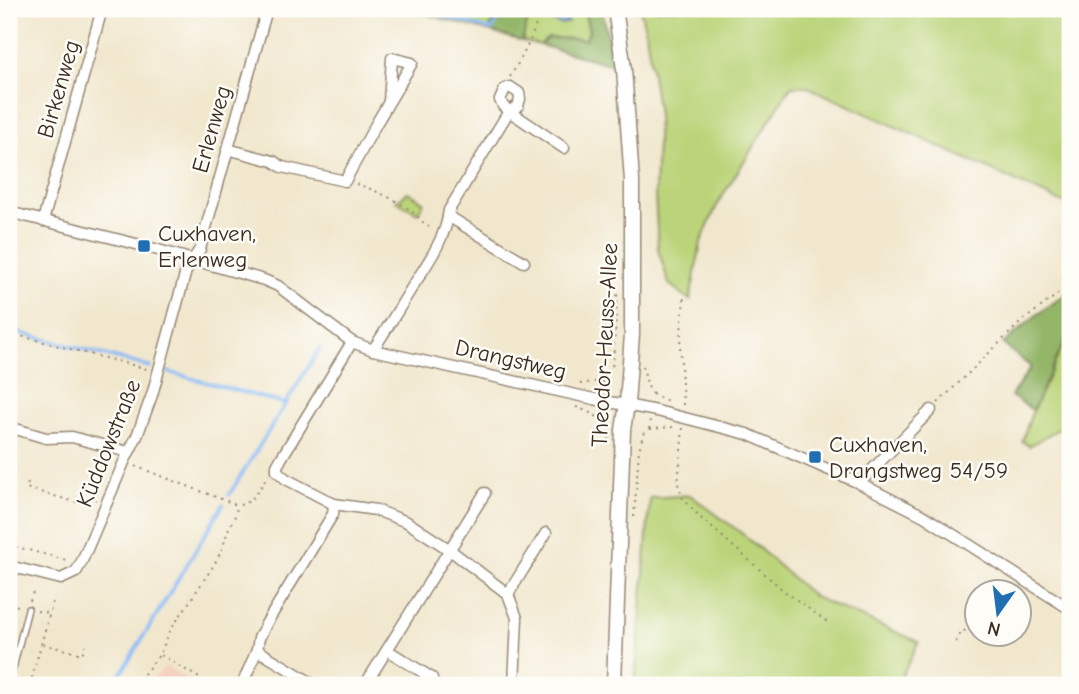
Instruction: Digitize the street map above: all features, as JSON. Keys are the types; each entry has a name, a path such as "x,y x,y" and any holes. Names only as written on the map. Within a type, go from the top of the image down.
{"street":[{"name":"Birkenweg","path":"43,221 102,9"},
{"name":"Erlenweg","path":"192,260 200,248 267,9"},
{"name":"Theodor-Heuss-Allee","path":"614,685 623,430 632,334 632,181 625,69 615,9"},
{"path":"373,350 432,256 449,210 509,111 518,106 519,93 508,88"},
{"path":"227,149 273,160 282,167 348,182 389,101"},
{"path":"509,111 564,148"},
{"name":"Drangstweg","path":"9,212 264,279 278,286 352,342 373,350 627,404 747,434 859,482 924,516 1070,609"},
{"path":"449,216 524,262"},
{"name":"Küddowstraße","path":"82,561 137,436 152,395 186,271 192,260"},
{"path":"352,342 282,457 277,471 286,479 334,504 376,510 407,522 450,550 508,594 517,618 514,685"},
{"path":"859,482 931,410"},
{"path":"9,427 46,438 72,437 126,457"},
{"path":"365,685 485,493"},
{"path":"242,685 265,624 333,514 334,504"},
{"path":"508,594 546,533"},
{"path":"9,566 61,579 76,572 82,561"},
{"path":"257,650 315,685"},
{"path":"387,650 432,678"}],"lane":[{"path":"9,684 28,609"}],"path":[{"path":"508,88 509,80 530,43 538,22 539,9"},
{"path":"348,182 370,188 414,213 422,223 442,234"},
{"path":"602,380 608,375 613,363 619,277"},
{"path":"931,410 1021,322 1070,285"},
{"path":"683,418 680,344 684,298"},
{"path":"9,333 149,370"},
{"path":"682,441 678,484 683,499 783,590 827,622"},
{"path":"126,457 237,505 245,505 250,501 269,474 277,471"},
{"path":"28,483 26,488 79,503 101,499 107,502"},
{"path":"64,498 65,493"},
{"path":"135,685 160,654 170,631 214,565 236,514 237,505"},
{"path":"9,544 72,561 82,561"},
{"path":"42,553 43,549"},
{"path":"28,609 33,592"},
{"path":"30,685 54,597"},
{"path":"9,604 50,614"},
{"path":"956,642 964,631"},
{"path":"42,644 82,654 85,645"},
{"path":"160,654 211,685"}],"shaded area":[{"path":"166,666 196,685 148,685"}],"green space":[{"path":"407,9 500,9 488,31"},
{"path":"500,9 531,9 522,41 488,31"},
{"path":"531,9 584,9 589,31 586,39 548,38 540,45 522,41"},
{"path":"584,9 602,9 613,65 540,45 548,38 586,39 589,31"},
{"path":"640,9 1070,9 1070,206 806,86 791,86 718,203 701,242 690,300 669,284 658,249 655,192 658,115"},
{"path":"408,192 424,202 418,213 396,201"},
{"path":"1070,291 1070,330 1033,410 1011,396 1031,367 1003,344"},
{"path":"1070,330 1070,422 1029,446 1022,441 1033,410"},
{"path":"690,495 744,535 814,597 919,642 897,685 635,685 650,498"}],"water":[{"path":"553,9 561,9 568,23 551,21"}],"waterway":[{"path":"418,9 492,30 504,9"},
{"path":"9,330 150,367"},
{"path":"229,495 320,348"},
{"path":"168,372 286,404"},
{"path":"114,685 223,505"}],"place":[{"name":"Cuxhaven, Erlenweg","path":"144,246"},
{"name":"Cuxhaven, Drangstweg 54/59","path":"815,457"}]}
